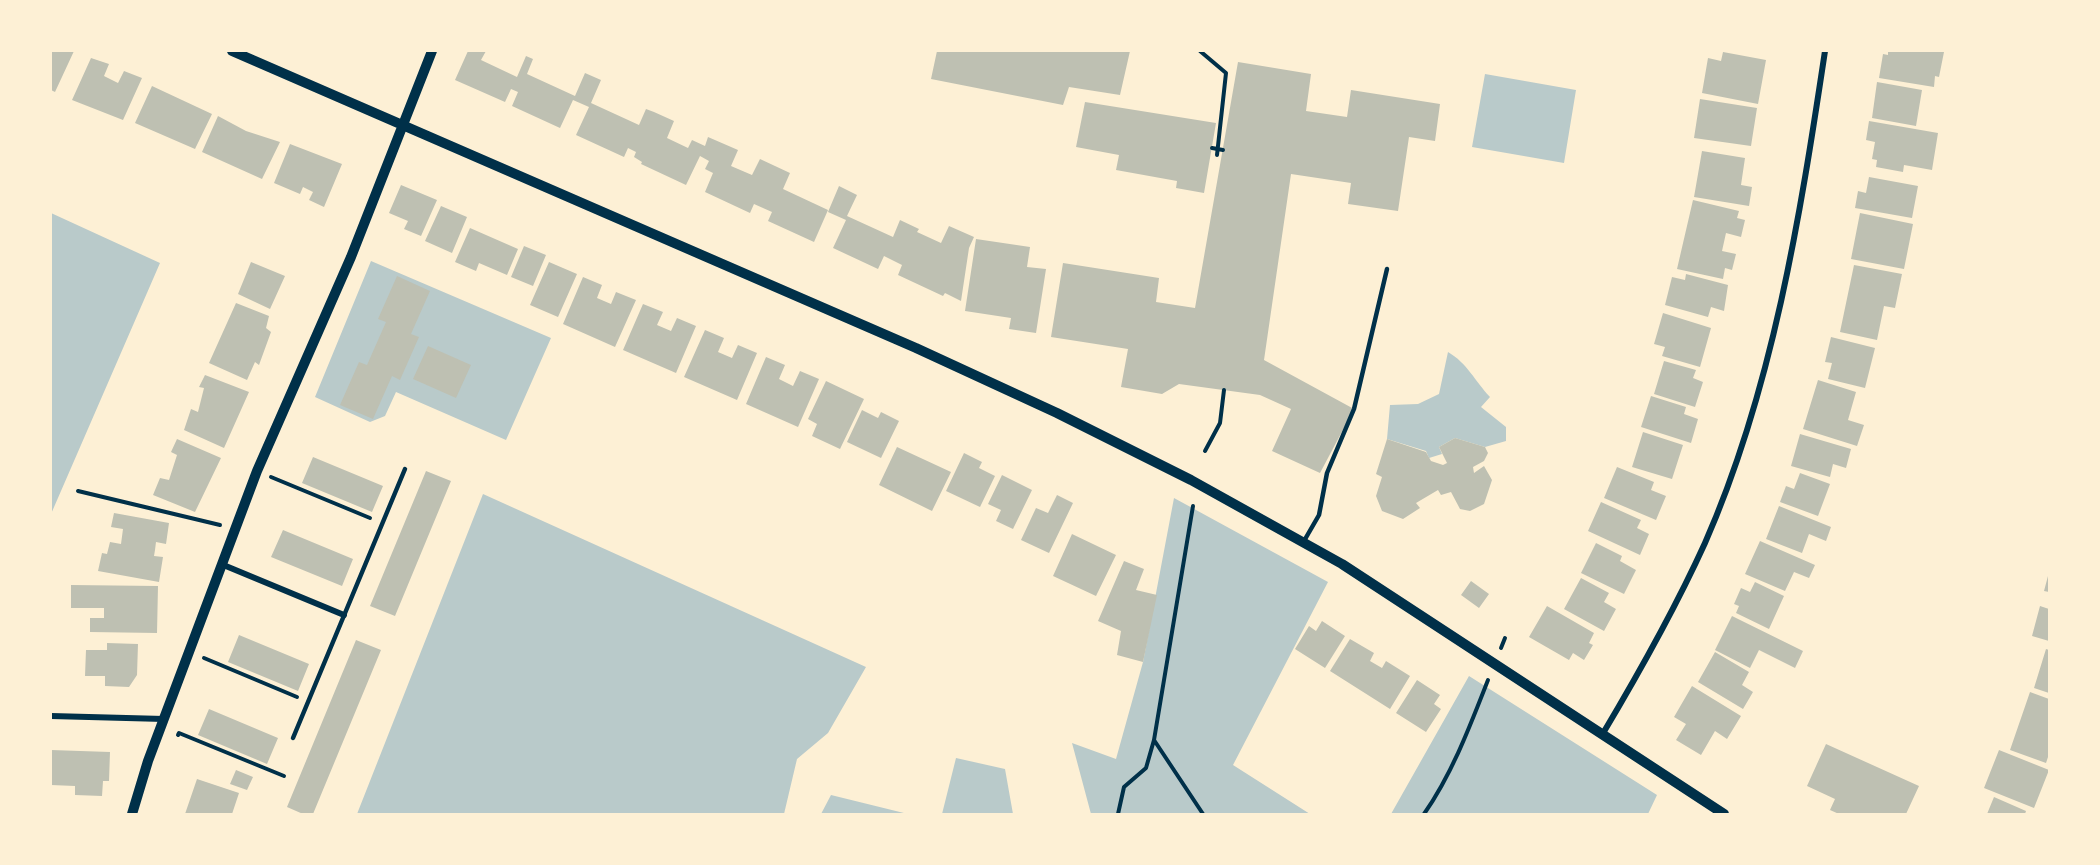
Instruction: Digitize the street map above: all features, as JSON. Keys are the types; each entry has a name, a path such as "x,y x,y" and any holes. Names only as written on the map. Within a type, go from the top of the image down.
{"street":[{"path":"232,51 575,199 1058,413 1191,480 1304,543 1494,662 1724,814"},
{"path":"132,814 221,564 257,471 351,257 432,51"},
{"path":"1602,735 1661,631 1705,543 1735,464 1783,295 1805,183 1826,51"},
{"path":"221,564 344,615"},
{"path":"51,716 165,719"}],"lane":[{"path":"1304,543 1319,514 1327,473 1354,409 1387,270"},
{"path":"293,738 405,469"}],"path":[{"path":"1200,51 1226,73 1220,149 1216,155"},
{"path":"1212,148 1220,149"},
{"path":"1205,451 1220,423 1224,390"},
{"path":"257,471 382,523"},
{"path":"78,491 235,529"},
{"path":"1118,814 1124,787 1146,768 1154,740 1193,506"},
{"path":"1424,814 1435,798 1470,727 1504,638"},
{"path":"219,664 308,701"},
{"path":"176,742 179,733 284,776"},
{"path":"1154,740 1203,814"}],"shaded area":[{"path":"1485,74 1576,90 1564,163 1472,147"},
{"path":"51,213 160,263 51,514"},
{"path":"371,261 551,338 506,440 396,392 385,416 370,422 315,397"},
{"path":"1448,352 1466,367 1490,397 1481,407 1506,427 1506,441 1485,447 1455,438 1439,447 1442,454 1429,458 1426,451 1387,439 1390,405 1418,404 1439,394"},
{"path":"483,494 866,667 828,733 797,759 784,814 357,814"},
{"path":"1174,498 1328,582 1233,765 1310,814 1091,814 1072,743 1116,759 1143,662"},
{"path":"1469,676 1657,795 1648,814 1391,814"},
{"path":"956,758 1005,769 1013,814 942,814"},
{"path":"831,795 908,814 821,814"}],"building":[{"path":"74,51 55,92 51,90 51,52"},
{"path":"468,51 486,51 481,60 517,77 526,56 533,59 527,74 575,96 585,73 601,80 591,103 639,125 646,109 654,112 674,121 667,138 688,148 692,140 705,146 708,137 738,150 731,166 752,175 760,159 790,173 783,189 828,210 814,242 768,221 772,212 754,204 750,213 705,192 713,173 705,169 709,161 700,156 686,185 641,164 642,162 634,157 636,152 628,148 624,157 576,135 589,107 573,100 560,128 512,106 518,92 511,89 505,102 455,80"},
{"path":"937,51 1130,51 1120,95 1069,87 1063,105 931,79"},
{"path":"1888,51 1944,52 1939,77 1935,76 1934,87 1879,78 1883,54 1888,55"},
{"path":"1723,52 1766,60 1758,104 1702,93 1708,58 1721,61"},
{"path":"91,58 109,64 104,76 118,83 124,71 142,78 123,120 72,100"},
{"path":"1238,62 1311,74 1306,111 1347,117 1351,90 1440,104 1435,141 1409,137 1398,211 1348,204 1351,183 1291,174 1264,360 1354,409 1320,473 1272,451 1291,409 1260,395 1179,384 1162,394 1121,387 1128,349 1051,337 1063,263 1159,278 1156,302 1195,308"},
{"path":"1877,82 1922,90 1916,126 1872,118"},
{"path":"152,86 212,114 195,149 135,123"},
{"path":"1700,99 1757,108 1751,146 1694,138"},
{"path":"1085,102 1216,123 1204,193 1176,188 1177,181 1116,170 1119,155 1076,147"},
{"path":"218,116 246,131 280,142 262,179 202,152"},
{"path":"1869,121 1938,133 1932,170 1904,165 1903,172 1876,167 1877,160 1872,159 1875,142 1866,140"},
{"path":"290,144 342,164 324,207 309,200 313,192 303,187 300,194 274,183"},
{"path":"1702,151 1745,158 1741,185 1752,187 1749,206 1694,197"},
{"path":"1869,177 1918,186 1912,218 1855,208 1858,191 1866,193"},
{"path":"401,185 437,200 421,236 404,229 408,221 389,213"},
{"path":"839,186 857,195 847,216 893,237 900,220 919,229 917,232 941,243 949,226 974,237 969,248 961,301 945,293 943,296 898,275 902,265 884,256 878,269 833,248 846,220 828,212"},
{"path":"1693,200 1739,211 1737,218 1745,220 1741,237 1726,233 1722,251 1736,254 1732,270 1725,268 1723,279 1677,269"},
{"path":"441,206 467,217 452,253 425,241"},
{"path":"1860,213 1913,224 1904,269 1851,259"},
{"path":"470,228 518,249 507,275 479,263 476,271 455,262"},
{"path":"976,239 1030,247 1027,267 1046,269 1036,333 1009,329 1011,318 965,311"},
{"path":"524,246 546,255 533,286 511,277"},
{"path":"251,262 285,276 270,309 238,294"},
{"path":"549,262 577,274 558,317 530,305"},
{"path":"1854,265 1902,274 1895,308 1884,306 1877,340 1840,332"},
{"path":"1686,274 1728,285 1724,311 1711,307 1708,317 1665,305 1672,277 1685,280"},
{"path":"397,276 430,291 411,334 419,337 400,380 392,376 373,419 340,405 359,362 367,365 386,322 378,319"},
{"path":"583,277 602,285 597,298 611,304 616,292 636,300 615,347 563,324"},
{"path":"236,303 269,316 266,328 271,332 259,365 255,362 247,380 209,363"},
{"path":"643,304 663,312 657,325 671,331 677,318 696,326 676,373 623,350"},
{"path":"1663,313 1711,328 1700,367 1662,356 1665,347 1654,344"},
{"path":"705,330 724,338 718,352 732,358 738,345 757,353 737,400 684,377"},
{"path":"1831,337 1875,348 1865,388 1828,379 1832,363 1825,362"},
{"path":"428,346 471,365 456,398 413,379"},
{"path":"766,357 785,365 779,379 793,386 800,371 819,379 798,427 746,404"},
{"path":"1664,361 1696,370 1693,378 1703,382 1695,407 1654,394"},
{"path":"205,375 249,392 224,448 184,430 191,409 198,412 204,388 199,387"},
{"path":"1818,380 1856,392 1848,420 1864,425 1857,446 1803,429"},
{"path":"826,381 864,399 840,449 812,436 817,424 808,419"},
{"path":"1651,396 1686,407 1684,414 1698,419 1691,443 1641,427"},
{"path":"862,410 878,418 881,412 899,421 881,458 847,442"},
{"path":"1643,432 1683,445 1672,479 1632,467"},
{"path":"1800,434 1851,449 1846,468 1833,464 1830,477 1791,466"},
{"path":"1455,438 1485,447 1488,453 1484,461 1473,467 1474,473 1484,466 1492,480 1484,504 1470,511 1460,509 1451,492 1441,495 1438,490 1416,503 1420,508 1403,519 1382,511 1376,496 1382,477 1376,474 1387,439 1426,452 1431,461 1443,465 1447,463 1439,447"},
{"path":"177,439 221,458 195,512 153,495 160,478 169,480 177,455 171,452"},
{"path":"897,447 951,472 932,511 879,485"},
{"path":"964,453 982,462 979,468 995,476 980,507 946,491"},
{"path":"313,457 383,486 372,512 302,483"},
{"path":"1617,467 1654,482 1651,490 1666,496 1656,520 1604,498"},
{"path":"426,471 451,481 395,616 370,606"},
{"path":"1800,473 1830,484 1818,516 1780,502 1786,486 1794,489"},
{"path":"1002,475 1032,490 1013,529 996,521 1001,510 988,504"},
{"path":"1057,495 1073,503 1049,553 1021,540 1036,508 1048,513"},
{"path":"1601,502 1641,520 1637,528 1649,534 1640,555 1588,531"},
{"path":"1779,506 1831,527 1826,541 1809,534 1802,553 1766,539"},
{"path":"114,513 169,523 166,544 156,542 154,556 163,557 159,582 98,571 102,553 107,554 110,542 121,544 123,529 111,527"},
{"path":"283,530 353,559 342,586 271,557"},
{"path":"1072,534 1116,555 1096,596 1053,576"},
{"path":"1760,541 1815,565 1809,578 1794,572 1785,591 1745,574"},
{"path":"1596,543 1622,556 1620,561 1636,570 1624,594 1581,573"},
{"path":"1124,561 1144,569 1136,590 1157,595 1143,662 1117,655 1121,631 1098,621"},
{"path":"2049,576 2049,592 2044,591"},
{"path":"1581,578 1609,593 1604,602 1616,609 1604,631 1564,609"},
{"path":"1471,581 1489,594 1479,608 1461,595"},
{"path":"1755,582 1784,596 1769,629 1736,613 1739,606 1734,604 1741,588 1750,592"},
{"path":"71,585 158,586 157,633 90,632 90,618 104,618 104,608 71,608"},
{"path":"1547,606 1594,633 1589,643 1593,645 1584,660 1573,653 1569,660 1529,637"},
{"path":"2040,606 2049,609 2049,641 2032,636"},
{"path":"1732,616 1803,651 1795,668 1759,650 1750,668 1715,650"},
{"path":"1322,621 1345,636 1325,668 1295,649 1309,626 1316,631"},
{"path":"239,635 309,664 298,691 228,662"},
{"path":"1350,639 1374,653 1370,661 1382,668 1386,661 1410,676 1390,709 1330,671"},
{"path":"356,640 381,650 313,814 303,814 287,807"},
{"path":"107,643 138,644 137,675 129,687 105,686 105,676 85,676 86,650 107,650"},
{"path":"2046,649 2049,650 2049,693 2034,688"},
{"path":"1715,652 1749,672 1742,685 1753,692 1743,709 1698,682"},
{"path":"1417,680 1440,695 1434,704 1441,709 1426,732 1396,713"},
{"path":"1692,686 1741,716 1727,739 1715,731 1701,755 1676,740 1686,724 1674,717"},
{"path":"2030,692 2049,699 2049,754 2046,763 2010,750"},
{"path":"209,709 278,738 267,764 198,735"},
{"path":"1826,744 1919,786 1906,814 1839,814 1830,810 1835,799 1807,786"},
{"path":"51,750 110,752 109,781 103,781 102,796 75,795 75,786 51,785"},
{"path":"1999,750 2049,770 2034,808 1984,788"},
{"path":"236,770 253,777 247,790 230,784"},
{"path":"197,779 239,793 232,814 185,814"},
{"path":"1994,797 2026,811 2025,814 1987,814"}]}
